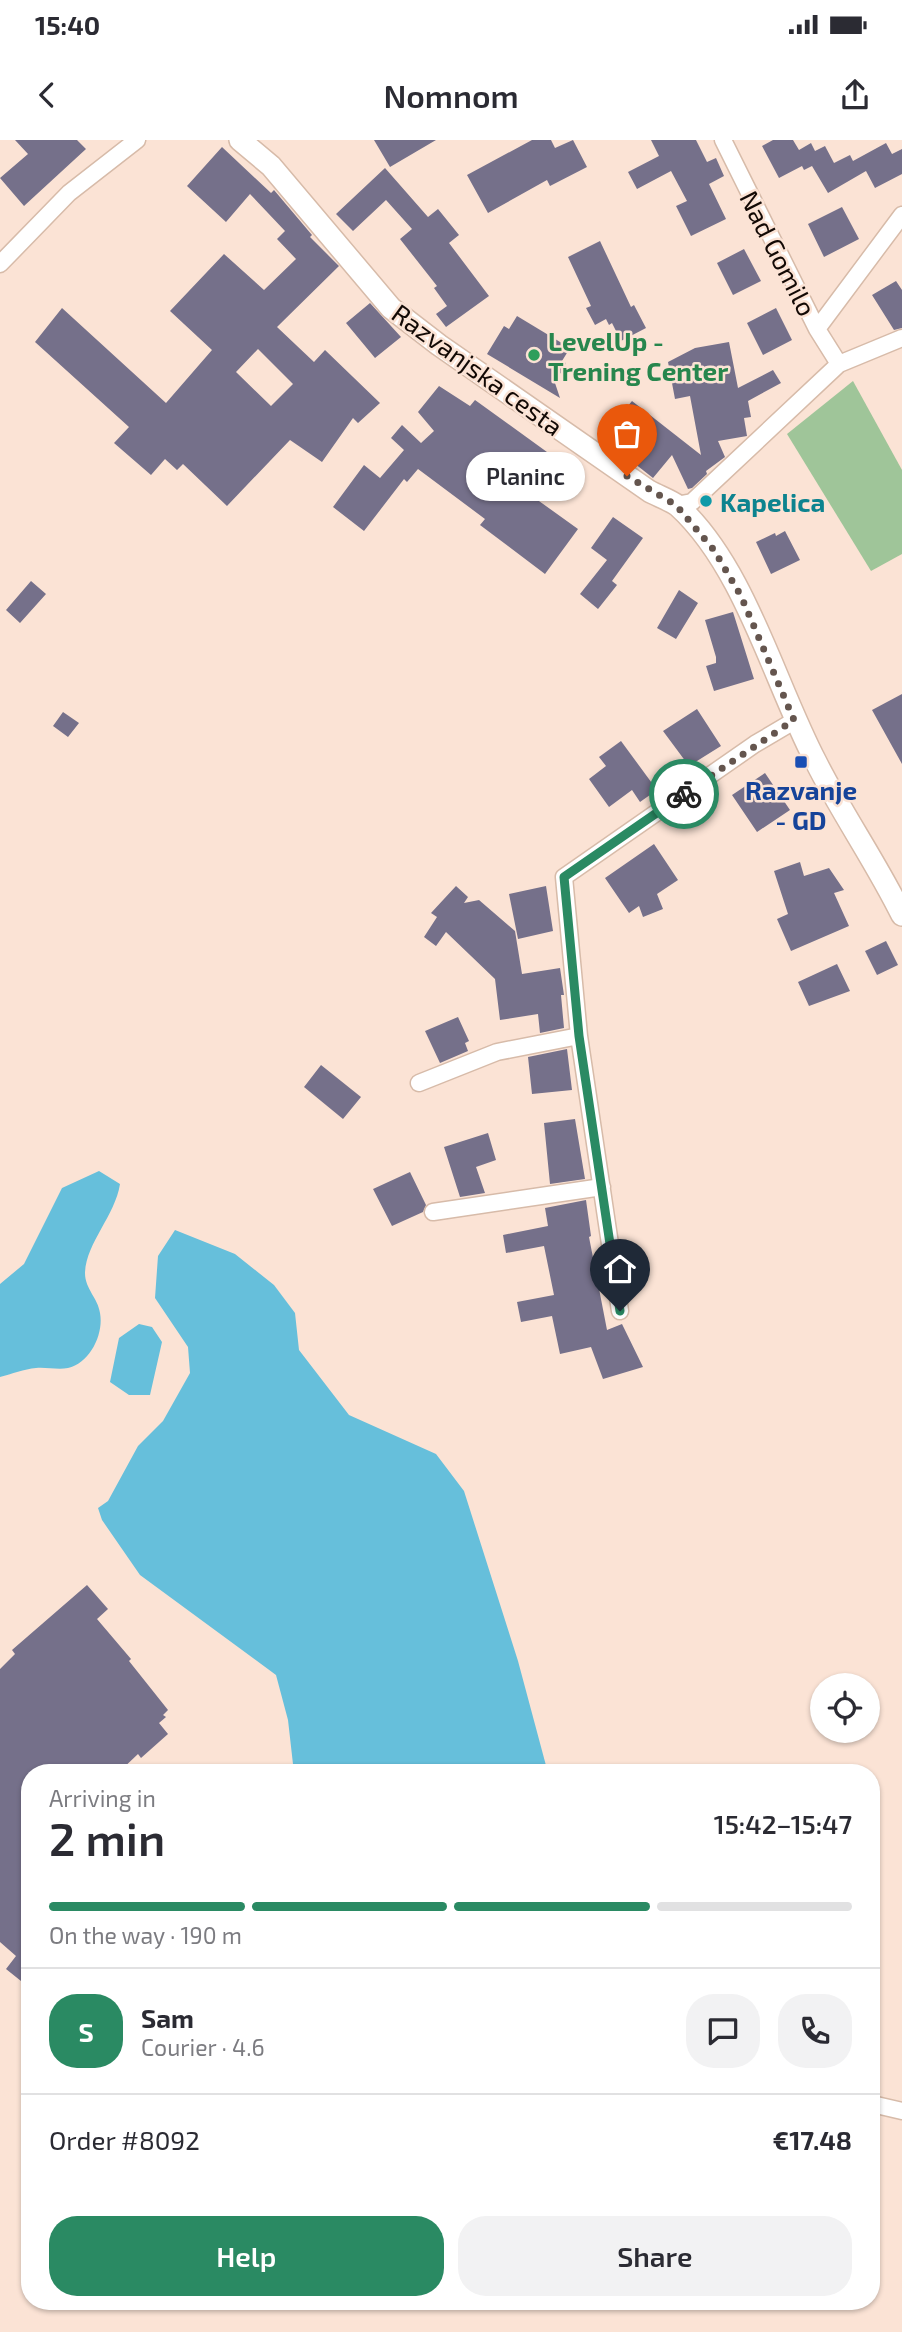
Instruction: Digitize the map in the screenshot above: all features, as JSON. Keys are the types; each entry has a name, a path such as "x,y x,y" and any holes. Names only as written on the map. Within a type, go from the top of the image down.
{"street":[{"path":"0,264 69,194 137,140"},
{"name":"Razvanjska cesta","path":"240,140 271,166 391,307 439,345 638,484 684,504 741,596 794,720 843,813 902,915"},
{"name":"Nad Gomilo","path":"723,140 817,330 839,364"},
{"path":"817,330 902,215"},
{"path":"684,504 839,364 902,338"},
{"path":"620,1311 579,1036 564,877 755,744 794,720"},
{"path":"419,1083 497,1052 579,1036"},
{"path":"433,1212 601,1188"},
{"path":"880,2106 902,2111"}],"green space":[{"path":"853,381 902,470 902,554 871,571 787,434"}],"water":[{"path":"99,1171 120,1184 113,1207 90,1251 85,1273 101,1321 94,1346 83,1360 68,1368 32,1369 0,1377 0,1284 24,1264 62,1188"},
{"path":"175,1230 235,1254 274,1285 295,1313 299,1350 349,1415 436,1454 464,1491 518,1661 546,1764 293,1764 288,1720 276,1675 140,1575 102,1520 98,1508 108,1501 138,1446 163,1421 190,1373 188,1347 155,1298 158,1256"},
{"path":"139,1324 152,1327 162,1342 150,1395 129,1395 110,1382 119,1338"}],"building":[{"path":"15,140 77,140 86,149 24,206 0,178 28,154"},
{"path":"374,140 436,140 390,167"},
{"path":"532,140 551,140 555,148 573,140 587,167 550,186 547,180 488,213 467,175"},
{"path":"651,140 696,140 707,162 716,158 724,176 709,184 726,219 691,236 676,206 687,201 671,171 637,189 628,172 659,156"},
{"path":"773,140 793,140 799,150 811,143 815,151 825,146 834,163 850,155 853,161 886,143 892,154 902,149 902,174 875,188 866,171 828,193 812,166 804,170 802,166 779,178 762,146"},
{"path":"222,147 271,193 274,190 312,235 310,237 339,266 277,327 314,362 325,350 380,403 358,423 353,418 322,462 290,440 227,506 183,464 177,470 165,459 151,475 114,443 129,427 35,342 62,308 166,403 212,350 170,311 224,254 264,290 296,259 277,239 285,231 250,194 226,222 187,186","holes":["258,349 293,384 271,406 236,372"]},
{"path":"385,168 428,217 438,209 459,235 449,243 489,296 446,327 436,314 447,306 434,288 437,286 400,239 412,229 386,200 353,231 336,214"},
{"path":"842,207 859,239 824,257 808,224"},
{"path":"600,241 631,307 634,305 646,328 621,341 612,323 609,325 606,319 595,325 586,308 591,306 568,257"},
{"path":"744,249 761,281 733,295 717,263"},
{"path":"896,281 902,290 902,328 894,330 872,295"},
{"path":"370,303 401,337 375,358 346,323"},
{"path":"776,308 792,340 763,355 747,323"},
{"path":"517,316 570,348 562,361 566,363 561,373 553,377 560,398 487,354 504,326 509,329"},
{"path":"729,342 738,388 773,370 781,383 748,401 751,417 744,418 747,436 718,441 725,457 706,471 707,474 692,488 688,489 672,455 653,478 611,445 613,443 604,436 632,401 701,455 690,396 675,399 668,362 695,348"},
{"path":"439,386 470,406 475,400 558,460 532,496 578,529 545,574 480,525 485,519 418,469 407,482 404,479 364,531 333,507 364,465 380,478 404,450 391,438 402,425 421,443 434,431 418,412"},
{"path":"613,517 643,538 612,581 617,585 598,609 580,594 607,560 591,548"},
{"path":"785,531 800,560 771,574 756,542"},
{"path":"31,581 46,594 20,623 6,610"},
{"path":"679,590 698,603 676,639 657,628"},
{"path":"733,612 754,679 714,691 706,666 716,663 716,657 705,620"},
{"path":"902,694 902,764 872,710"},
{"path":"697,709 721,746 689,766 663,731"},
{"path":"63,712 79,723 68,737 53,726"},
{"path":"621,741 657,790 640,802 632,790 609,807 589,779 606,766 599,757"},
{"path":"765,773 790,810 757,832 732,795"},
{"path":"654,844 678,880 657,894 663,909 643,917 639,906 629,913 605,878"},
{"path":"800,862 804,876 829,868 844,890 834,893 849,926 791,951 777,919 788,914 774,871"},
{"path":"456,886 468,897 464,903 479,900 515,931 522,974 560,968 564,995 561,995 564,1028 540,1033 538,1014 500,1020 495,979 446,932 436,946 424,937 437,917 431,913"},
{"path":"546,886 553,931 518,939 509,894"},
{"path":"886,941 898,965 877,975 865,951"},
{"path":"837,964 850,991 809,1006 798,982"},
{"path":"458,1017 469,1041 465,1043 468,1051 440,1063 425,1031"},
{"path":"567,1049 572,1090 532,1094 528,1057"},
{"path":"321,1065 361,1097 343,1119 304,1087"},
{"path":"575,1119 585,1179 550,1184 544,1123"},
{"path":"488,1133 496,1160 476,1167 485,1193 460,1197 444,1147"},
{"path":"410,1172 426,1205 423,1212 392,1226 373,1189"},
{"path":"586,1200 589,1237 607,1330 622,1324 643,1367 603,1379 591,1347 560,1354 552,1316 521,1322 517,1302 554,1295 544,1246 506,1253 503,1235 548,1226 545,1208"},
{"path":"87,1585 108,1609 97,1619 131,1659 129,1661 168,1710 163,1715 166,1717 159,1723 168,1734 141,1758 138,1754 127,1764 21,1764 21,1981 6,1969 16,1956 0,1942 0,1669 15,1654 12,1650"}],"way so far":[{"path":"627,476 676,505 714,550 741,596 794,720 684,794"}],"place":[{"name":"LevelUp - Trening Center","path":"534,355"},
{"name":"Planinc","path":"627,476"},
{"name":"Kapelica","path":"706,501"},
{"name":"Razvanje - GD","path":"801,762"}],"route":[{"path":"620,1311 579,1036 564,877 684,794"}]}
